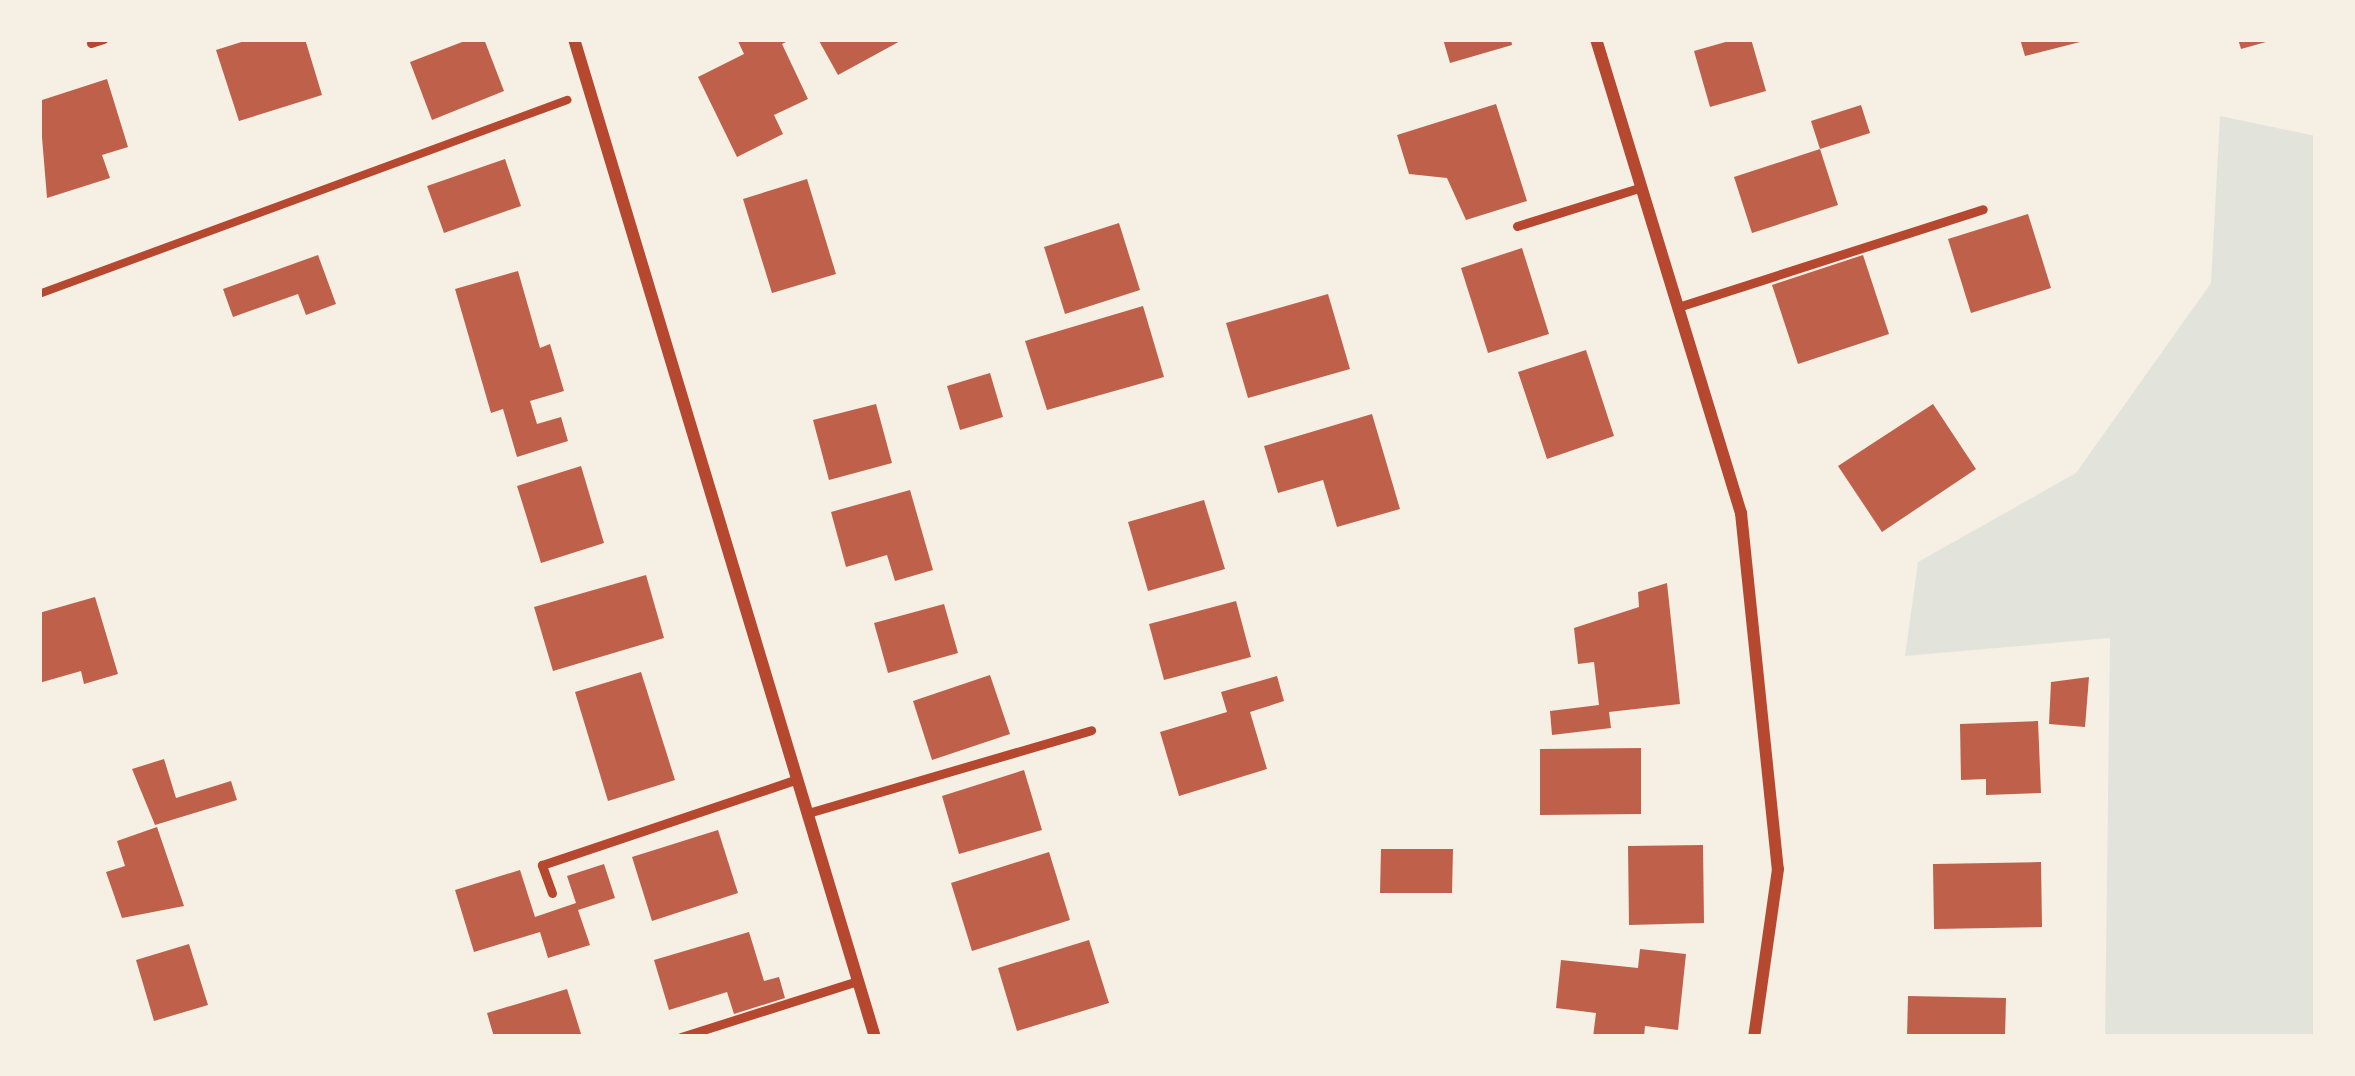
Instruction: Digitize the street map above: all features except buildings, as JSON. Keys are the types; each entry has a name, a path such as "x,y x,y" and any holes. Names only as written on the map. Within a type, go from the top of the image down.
{"street":[{"path":"574,39 875,1037"},
{"path":"1596,39 1741,514 1778,869 1754,1037"}],"lane":[{"path":"91,43 103,39"},
{"path":"1517,226 1642,187"},
{"path":"1678,307 1983,209"},
{"path":"808,813 1091,730"},
{"path":"552,892 542,865 798,779"},
{"path":"681,1037 858,981"}],"path":[{"path":"39,294 588,93"}],"shaded area":[{"path":"2220,116 2316,136 2316,1037 2105,1037 2110,638 1905,656 1918,562 2076,473 2211,283"}]}
